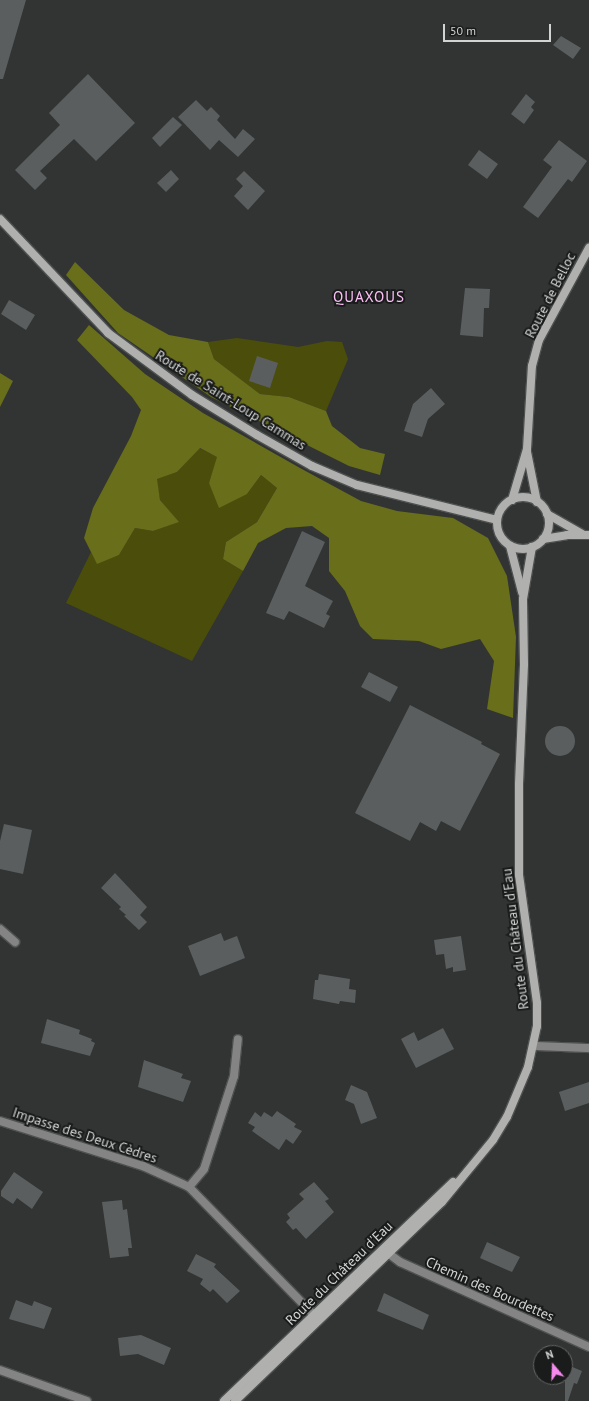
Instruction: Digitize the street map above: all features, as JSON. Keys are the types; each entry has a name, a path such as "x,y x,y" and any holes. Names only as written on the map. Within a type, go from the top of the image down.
{"street":[{"name":"Route de Saint-Loup Cammas","path":"0,219 108,333 186,391 257,435 312,466 357,485 497,520"},
{"name":"Route de Belloc","path":"497,520 499,511 512,500 527,449 532,366 539,340 589,248"},
{"name":"Route de Belloc","path":"527,449 537,502 547,514"},
{"path":"512,500 524,497 537,502"},
{"path":"547,514 586,534"},
{"path":"543,539 548,527 547,514"},
{"path":"497,520 497,530 502,539 510,546 517,549 532,547 543,539 586,534"},
{"name":"Route du Château d'Eau","path":"510,546 523,599"},
{"name":"Route du Château d'Eau","path":"235,1401 317,1318 386,1252 442,1202 493,1140 507,1117 519,1091 534,1046 537,1026 535,977 519,875 524,664 523,599 532,547"},
{"path":"0,929 15,942"},
{"path":"190,1187 204,1169 234,1076 238,1039"},
{"path":"534,1046 589,1048"},
{"name":"Impasse des Deux Cèdres","path":"0,1121 143,1166 190,1187 317,1318"},
{"name":"Chemin des Bourdettes","path":"386,1252 400,1262 589,1347"},
{"name":"Route du Château d'Eau","path":"224,1401 317,1318"},
{"path":"0,1370 87,1401"}],"shaded area":[{"path":"237,338 298,347 327,341 342,342 348,359 326,411 289,397 260,394 214,359 208,342"},
{"path":"199,448 218,457 209,483 247,494 261,475 277,488 257,522 226,542 223,559 243,571 192,661 66,603 91,552 97,563 119,555 135,528 153,531 178,522 160,500 156,479 177,472"}],"green space":[{"path":"75,262 124,310 169,335 208,342 214,359 260,394 289,397 326,411 332,426 360,448 385,454 380,475 349,466 211,397 118,333 66,275"},
{"path":"89,325 145,374 203,413 361,501 397,511 453,518 488,538 507,576 516,637 513,718 487,709 494,661 480,639 441,649 419,641 373,639 360,626 345,591 329,571 329,538 312,526 286,528 258,543 243,571 223,559 226,542 257,522 277,488 261,475 247,494 219,508 209,483 217,457 200,448 177,472 157,479 160,500 179,522 153,531 135,528 119,555 97,564 84,538 93,508 131,436 141,410 132,397 77,340"},
{"path":"0,373 13,381 0,407"}],"building":[{"path":"0,0 26,0 3,79 0,79"},
{"path":"561,36 581,48 573,59 553,45"},
{"path":"88,74 135,123 96,161 74,139 40,171 47,178 35,190 15,170 60,125 49,113"},
{"path":"526,94 535,102 531,107 534,110 524,124 511,114"},
{"path":"196,100 207,111 211,107 220,116 217,120 235,139 243,129 255,139 238,157 219,140 210,150 178,117"},
{"path":"173,117 182,125 160,147 152,138"},
{"path":"559,140 587,161 572,182 568,179 538,218 523,207 552,167 543,160"},
{"path":"479,150 498,164 487,179 468,165"},
{"path":"171,170 179,179 166,192 157,183"},
{"path":"244,171 265,191 248,210 234,196 243,186 236,179"},
{"path":"465,288 490,289 489,308 484,308 483,337 460,335"},
{"path":"9,300 35,315 26,330 1,314"},
{"path":"257,356 278,363 270,388 249,381"},
{"path":"431,388 445,404 428,419 422,437 404,431 413,404"},
{"path":"302,531 325,542 305,586 333,601 326,614 330,616 324,628 289,611 284,620 266,613"},
{"path":"369,672 398,687 390,702 361,687"},
{"path":"410,705 482,742 481,744 500,754 460,831 441,821 436,831 420,822 410,841 355,813"},
{"path":"560,726 571,730 575,741 571,752 560,756 549,752 545,741 549,730"},
{"path":"4,824 32,830 23,874 0,869 0,841"},
{"path":"115,873 147,907 140,915 147,922 139,930 124,916 126,915 119,909 121,907 101,888"},
{"path":"221,933 224,941 237,936 245,958 200,976 188,946"},
{"path":"461,936 466,970 453,972 453,967 446,969 444,954 436,955 434,940"},
{"path":"319,974 350,979 349,989 356,990 355,1003 340,1001 339,1004 313,999 315,980 318,980"},
{"path":"47,1019 80,1030 79,1034 92,1039 91,1041 95,1043 90,1056 41,1043"},
{"path":"443,1028 454,1049 416,1068 401,1039 414,1032 418,1041"},
{"path":"144,1060 183,1074 181,1078 191,1081 183,1102 138,1087"},
{"path":"589,1082 589,1103 565,1111 559,1092"},
{"path":"351,1085 367,1092 377,1118 361,1124 354,1104 345,1100"},
{"path":"277,1111 296,1124 294,1127 302,1131 293,1144 286,1139 279,1150 252,1131 255,1127 248,1123 255,1112 261,1117 264,1112 272,1117"},
{"path":"14,1172 43,1192 32,1209 17,1198 13,1204 1,1196 1,1191"},
{"path":"314,1182 329,1199 325,1201 334,1212 306,1239 296,1228 293,1230 286,1222 290,1218 287,1214 304,1199 299,1194"},
{"path":"122,1200 123,1210 127,1209 132,1248 128,1248 129,1256 110,1258 102,1202"},
{"path":"487,1242 520,1257 512,1272 480,1258"},
{"path":"196,1254 216,1264 214,1267 240,1291 227,1303 213,1289 210,1292 200,1284 203,1279 187,1271"},
{"path":"384,1293 429,1315 423,1330 377,1311"},
{"path":"16,1300 32,1306 34,1301 52,1308 44,1329 9,1319"},
{"path":"141,1335 171,1348 164,1365 138,1354 120,1356 118,1338"},
{"path":"573,1367 582,1371 577,1384 574,1383 568,1401 565,1401 565,1385 573,1385"}],"district":[{"name":"QUAXOUS","path":"369,297"}]}
